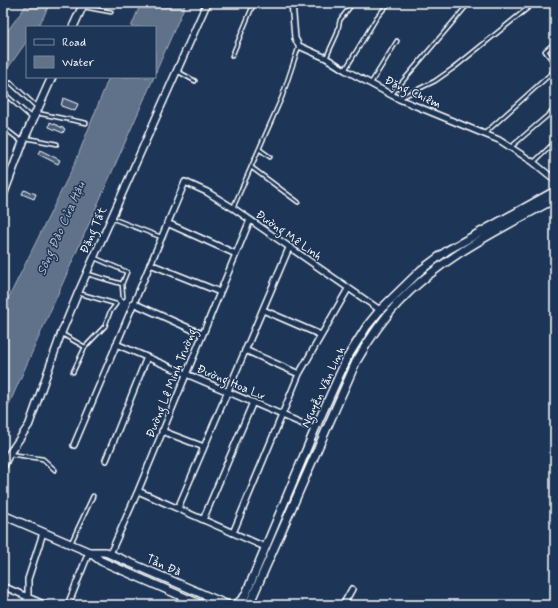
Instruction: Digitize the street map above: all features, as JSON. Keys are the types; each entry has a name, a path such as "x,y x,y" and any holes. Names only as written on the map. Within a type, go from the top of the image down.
{"main road":[{"path":"74,26 83,5"},
{"path":"3,195 5,181 52,78"},
{"name":"Nguyễn Văn Linh","path":"233,605 242,600 245,596 324,408 347,358 367,326 380,310 421,270 448,250 555,191"},
{"name":"Nguyễn Văn Linh","path":"249,605 333,412 356,362 375,331 398,303 427,277 453,257 555,199"},
{"path":"421,270 427,277"},
{"path":"324,408 333,412"},
{"name":"Tản Đà","path":"3,515 89,552 101,561 202,605"},
{"name":"Tản Đà","path":"89,552 106,552 233,605"}],"street":[{"name":"Đặng Tất","path":"3,467 9,454 29,425 61,334 93,257 207,3"},
{"path":"292,3 295,38 299,46"},
{"name":"Đặng Chiêm","path":"299,46 326,58 399,99 499,140 534,162 555,180"},
{"name":"Đường Mê Linh","path":"167,223 185,182 208,192 233,208 380,310"},
{"name":"Đường Lê Minh Trường","path":"110,554 138,491 250,220"},
{"path":"74,445 167,223 236,254"},
{"path":"178,508 289,248"},
{"path":"150,264 220,292"},
{"path":"233,533 299,374 348,289"},
{"path":"133,303 202,334"},
{"path":"263,310 321,335"},
{"name":"Đường Hoa Lư","path":"116,344 315,429"},
{"path":"245,350 299,374"},
{"path":"106,460 147,357"},
{"path":"204,520 253,402"},
{"path":"162,431 204,447"},
{"path":"138,491 265,547"},
{"path":"24,605 28,597 28,578 44,533"},
{"path":"68,605 89,552"},
{"path":"7,588 46,605"},
{"path":"343,605 352,589"}],"lane":[{"path":"232,56 254,3"},
{"path":"326,58 337,34 340,20 353,3"},
{"path":"345,70 378,17 389,3"},
{"path":"392,94 469,3"},
{"path":"399,99 442,76 534,3"},
{"path":"83,5 111,12"},
{"path":"371,84 397,41"},
{"path":"552,45 545,50 555,64"},
{"path":"233,208 282,98 299,46"},
{"path":"484,134 555,70"},
{"path":"177,71 196,81"},
{"path":"11,82 36,113"},
{"path":"7,96 36,113 86,123"},
{"path":"512,147 555,108"},
{"path":"3,127 24,140 57,144"},
{"path":"534,162 555,142"},
{"path":"259,149 270,157"},
{"path":"250,167 298,202"},
{"path":"111,218 161,237"},
{"path":"93,257 127,272 122,284 123,297"},
{"path":"87,273 122,284"},
{"path":"73,372 86,347 105,326 110,312 116,304 78,293"},
{"path":"61,334 86,347"},
{"path":"9,454 43,458 55,470"},
{"path":"70,544 93,496"}],"water":[{"path":"26,3 50,3 38,26 26,26 26,42 3,75 3,37 25,7"},
{"path":"141,3 186,3 156,72 156,26 131,26"},
{"name":"Sông Đào Cửa Hậu","path":"109,78 154,78 3,418 3,309 75,163"}],"building":[{"path":"63,98 78,104 75,111 61,106"},
{"path":"50,122 65,129 63,133 49,127"},
{"path":"40,150 60,160 58,164 38,154"},
{"path":"24,190 36,194 34,199 22,194"}]}
